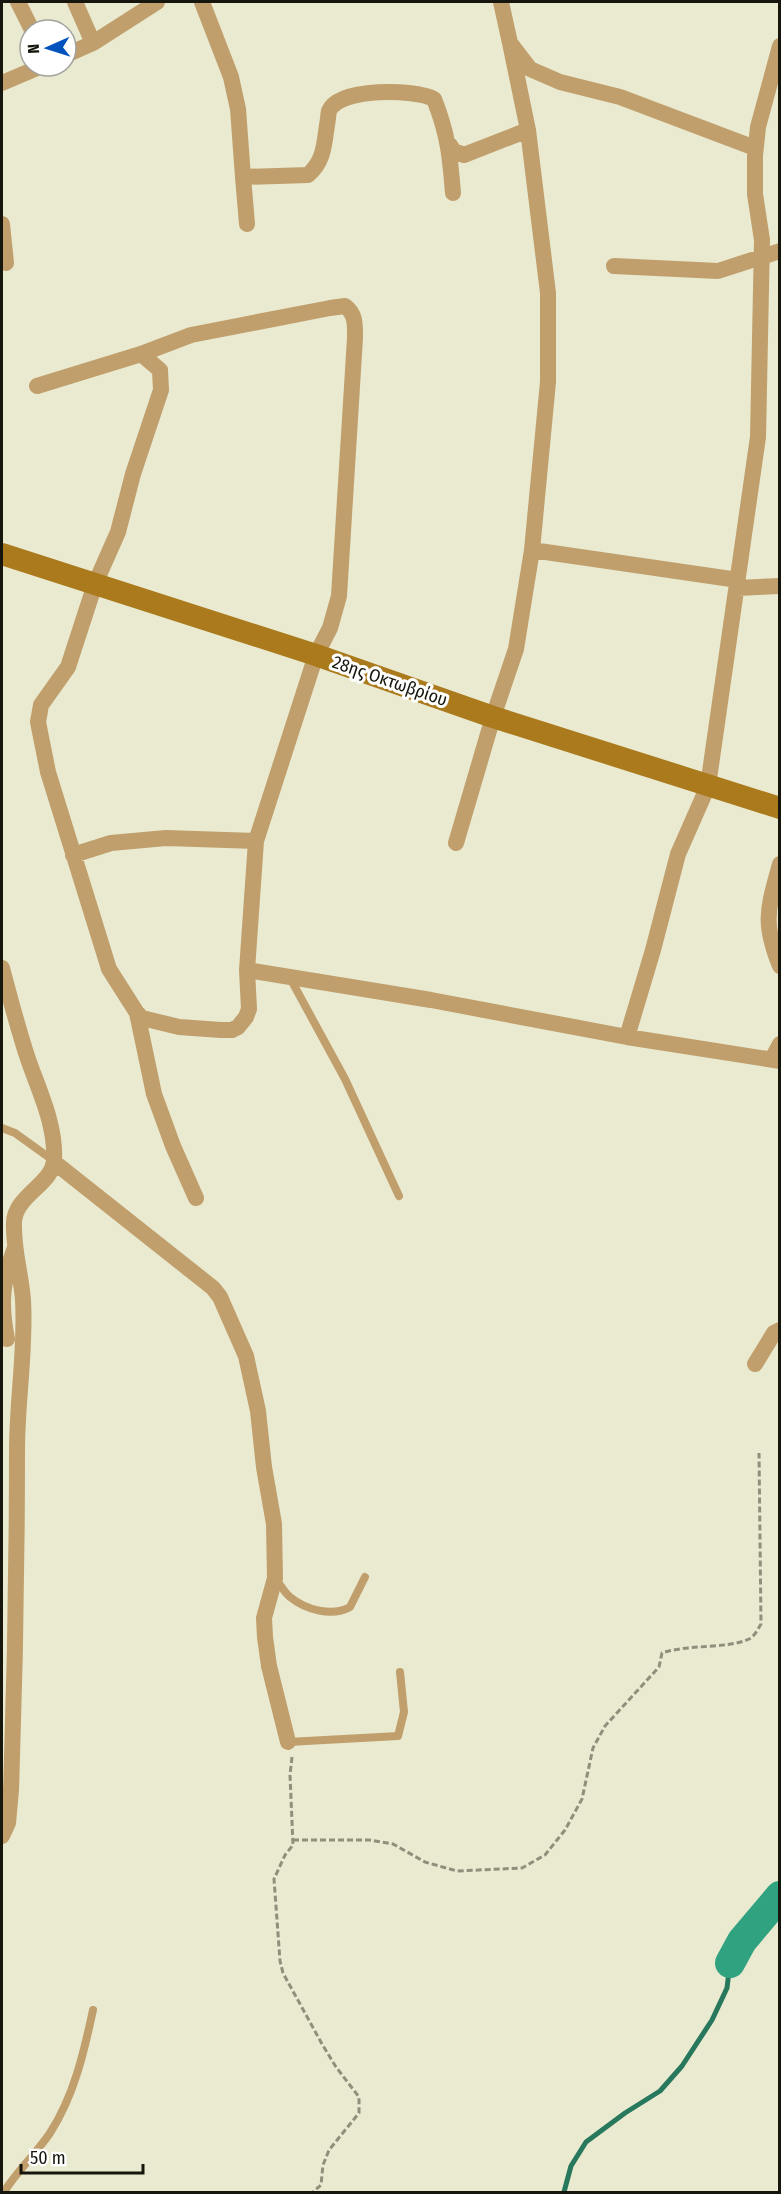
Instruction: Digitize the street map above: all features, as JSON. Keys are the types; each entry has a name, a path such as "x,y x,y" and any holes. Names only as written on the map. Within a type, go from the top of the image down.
{"street":[{"path":"18,2 26,18"},
{"path":"75,2 93,43"},
{"path":"78,50 93,43 157,2"},
{"path":"202,2 222,50 238,109 247,224"},
{"path":"456,843 493,717 516,649 532,550 544,438 549,340 548,293 528,130 501,2"},
{"path":"510,44 530,69 546,77 620,97 755,148"},
{"path":"627,1037 678,854 708,786 758,437 762,240 755,194 755,148 758,127 780,46"},
{"path":"2,83 18,76"},
{"path":"243,177 308,175 319,164 323,156 329,111 345,97 372,93 418,93 434,99 449,144 453,193"},
{"path":"449,144 454,151 464,155 528,130"},
{"path":"2,224 6,263"},
{"path":"614,266 718,271 780,250"},
{"path":"38,386 141,354 191,335 345,306 352,311 356,338 339,596 330,628 316,655 256,841 246,970 249,1009 242,1023 232,1030 179,1027 149,1021 136,1013"},
{"path":"141,354 160,370 161,390 140,453 118,532 95,584 68,667 41,705 38,722 48,772 109,969 136,1013 154,1094 173,1146 196,1198"},
{"path":"532,550 738,584 780,586"},
{"name":"28ης Οκτωβρίου","path":"2,554 316,655 493,717 780,808"},
{"path":"73,855 111,843 156,839 256,841"},
{"path":"780,864 767,915 780,966"},
{"path":"2,968 18,1029 47,1110 54,1162 46,1177 23,1199 14,1221 15,1246 23,1299 10,1340 18,1413 18,1485 15,1528 17,1576 6,1791 8,1823 2,1836"},
{"path":"246,970 430,1000 627,1037 777,1054"},
{"path":"54,1162 213,1288 220,1297 246,1356 258,1411 264,1467 274,1524 275,1578 264,1618 265,1637 269,1666 288,1742"},
{"path":"755,1364 774,1333 780,1330"}],"lane":[{"path":"290,978 345,1079 399,1197"},
{"path":"2,1128 15,1133 54,1162"},
{"path":"275,1578 296,1601 321,1611 331,1612 350,1607 364,1577"},
{"path":"288,1742 398,1736 404,1712 400,1672"},
{"path":"4,2193 50,2133 72,2090 85,2049 93,2010"}],"path":[{"path":"293,1840 369,1840 393,1844 425,1862 458,1871 522,1868 544,1855 566,1830 582,1799 593,1748 605,1726 659,1667 662,1653 678,1648 734,1643 750,1639 761,1624 759,1453"},
{"path":"288,1742 292,1755 290,1775 293,1845 285,1855 274,1879 280,1961 283,1972 322,2044 359,2097 359,2113 329,2150 323,2165 321,2185 313,2193"}],"waterway":[{"path":"730,1963 742,1941 780,1896"},
{"path":"564,2192 571,2166 586,2142 660,2091 682,2066 712,2020 727,1988 730,1963"}]}
